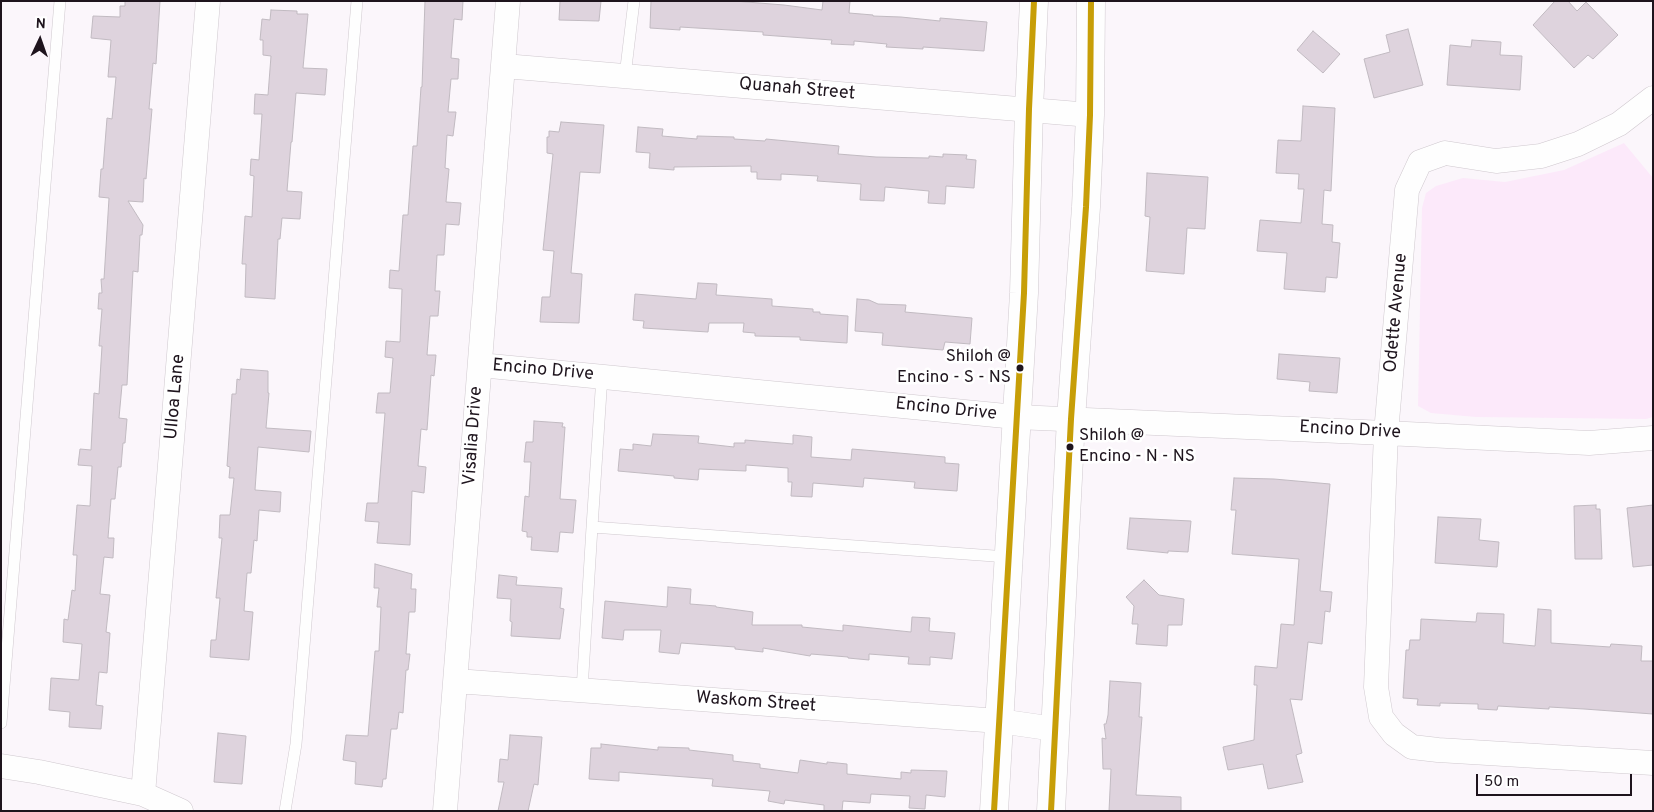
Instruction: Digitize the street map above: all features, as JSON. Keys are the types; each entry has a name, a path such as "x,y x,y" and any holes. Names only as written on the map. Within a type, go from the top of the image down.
{"main road":[{"path":"994,811 1024,294 1034,1"},
{"path":"1051,811 1071,419 1086,207 1090,114 1091,1"}],"street":[{"name":"Ulloa Lane","path":"143,794 208,1"},
{"name":"Visalia Drive","path":"445,811 508,1"},
{"name":"Quanah Street","path":"504,66 1090,114"},
{"name":"Odette Avenue","path":"1653,98 1618,124 1578,144 1541,156 1496,161 1445,153 1420,162 1407,190 1386,433 1376,687 1381,717 1394,734 1412,747 1653,764"},
{"name":"Encino Drive","path":"480,365 1016,417 1589,444 1653,438"},
{"name":"Waskom Street","path":"456,681 998,721 1055,729"},
{"path":"1,766 143,794 181,811"}],"lane":[{"path":"1,723 60,1"},
{"path":"285,811 296,744 357,1"},
{"path":"626,76 634,1"},
{"path":"582,690 602,376"},
{"path":"592,527 1008,557"}],"shaded area":[{"path":"1624,143 1653,178 1653,417 1646,419 1476,417 1431,413 1418,406 1422,208 1426,193 1436,186 1463,178 1505,182 1564,170"}],"building":[{"path":"125,1 160,1 156,64 153,63 149,109 152,109 143,202 128,201 143,225 142,235 140,235 138,272 133,271 127,385 122,385 119,418 127,419 125,443 123,443 121,467 118,467 115,499 111,499 108,538 114,538 113,558 104,557 100,594 110,595 106,632 110,633 107,673 99,672 96,705 103,706 101,729 69,727 70,712 49,710 51,678 79,680 82,644 63,642 64,619 68,620 72,590 75,591 77,555 73,555 77,505 90,506 92,466 78,465 80,449 91,450 94,393 99,394 102,346 99,346 102,309 98,309 99,293 102,293 101,279 104,279 109,198 99,197 107,118 112,119 116,77 108,77 111,40 91,38 93,16 120,17 120,6 125,6"},
{"path":"425,1 463,1 462,20 454,19 451,58 459,59 458,79 451,79 448,112 456,112 453,136 447,135 445,168 449,169 446,202 461,203 459,225 446,224 444,255 437,255 435,291 440,291 438,316 430,316 427,355 436,355 434,376 431,375 427,430 421,429 418,466 426,467 424,493 412,491 410,545 377,543 379,522 365,521 367,503 378,503 385,413 376,413 378,393 390,393 393,358 385,357 386,341 400,342 402,289 389,288 390,270 399,271 403,215 408,215 413,146 417,146 422,87"},
{"path":"560,1 601,1 599,21 559,20"},
{"path":"651,1 734,1 822,10 823,1 850,1 849,13 940,21 940,18 987,22 984,51 923,47 923,49 886,47 887,44 854,41 854,45 831,44 832,40 763,35 763,32 680,27 680,30 650,28"},
{"path":"1555,1 1568,1 1577,11 1586,2 1618,35 1593,59 1588,55 1574,68 1533,25"},
{"path":"271,10 297,11 297,14 308,14 303,68 327,69 325,95 296,93 287,191 302,192 300,219 282,218 280,239 278,239 275,299 245,297 246,264 242,264 245,216 252,217 254,176 250,175 251,159 259,160 262,114 254,114 255,94 268,95 271,56 263,55 263,40 260,40 262,19 270,20"},
{"path":"1408,29 1423,85 1374,98 1364,59 1390,52 1386,35"},
{"path":"1313,31 1340,54 1323,73 1297,50"},
{"path":"1472,40 1501,42 1500,55 1522,56 1520,90 1447,85 1450,45 1471,47"},
{"path":"1303,106 1335,108 1331,191 1324,190 1322,224 1333,225 1332,242 1340,243 1337,278 1326,277 1325,292 1284,289 1287,253 1257,251 1260,220 1301,223 1304,189 1298,189 1299,174 1276,173 1278,140 1301,141"},
{"path":"561,122 604,125 600,173 580,172 571,273 582,274 579,323 540,322 542,297 550,297 554,251 543,250 553,154 547,153 547,137 549,137 549,131 559,132"},
{"path":"638,127 663,129 662,136 697,139 697,136 734,137 734,139 765,141 766,139 839,146 838,154 929,158 929,156 943,157 943,154 967,155 966,159 976,160 974,188 946,186 945,204 928,203 929,191 885,187 884,201 860,200 861,184 817,181 818,176 781,174 781,180 757,179 757,172 751,172 751,166 674,167 674,170 649,168 650,153 636,152"},
{"path":"1147,173 1208,177 1205,229 1187,228 1184,274 1146,271 1150,217 1145,216"},
{"path":"698,283 717,284 716,295 772,299 772,306 813,309 813,312 820,312 820,314 848,316 847,343 800,340 800,337 755,336 755,333 743,332 744,323 709,323 708,332 643,328 644,321 633,320 635,294 696,299"},
{"path":"857,299 869,300 878,304 906,305 905,312 972,318 970,344 945,342 943,350 882,345 883,333 855,331"},
{"path":"1279,354 1340,358 1337,393 1309,391 1310,382 1277,379"},
{"path":"241,369 268,371 269,393 266,428 311,431 309,452 258,447 255,490 281,492 280,512 259,510 257,541 254,540 251,573 247,573 244,611 253,612 249,660 210,657 211,640 216,640 220,598 216,598 222,538 219,538 220,515 230,515 234,478 229,478 230,467 227,466 232,394 236,394 237,379 240,380"},
{"path":"534,421 563,423 562,427 565,427 560,499 576,500 573,533 560,532 558,552 531,550 532,537 527,537 527,532 522,531 525,496 529,497 531,462 524,462 526,442 533,442"},
{"path":"653,434 699,436 698,443 734,447 734,443 745,443 745,440 793,444 793,435 812,437 811,457 851,460 852,449 945,457 945,463 959,464 957,491 914,488 915,482 864,478 863,487 813,483 812,497 791,496 792,482 788,482 788,468 746,465 746,471 699,469 698,480 618,471 620,449 633,450 633,444 651,446"},
{"path":"1234,478 1330,484 1320,591 1332,592 1330,612 1325,611 1322,644 1308,642 1302,700 1290,699 1302,753 1296,755 1303,782 1268,789 1263,764 1228,770 1223,747 1254,740 1257,685 1254,685 1255,666 1277,668 1281,624 1294,625 1299,559 1232,554 1236,510 1231,510"},
{"path":"1596,505 1596,509 1600,509 1602,559 1575,559 1574,506"},
{"path":"1653,505 1653,565 1633,567 1627,508"},
{"path":"1438,517 1481,519 1479,540 1499,542 1497,567 1435,563"},
{"path":"1130,518 1191,521 1188,552 1168,551 1168,553 1127,549"},
{"path":"375,564 412,574 411,589 416,589 415,612 409,612 406,654 410,654 408,670 406,670 403,713 399,712 397,729 391,729 386,779 383,779 382,787 355,784 356,762 343,760 346,735 368,736 375,651 379,651 381,607 377,607 379,588 374,588"},
{"path":"499,575 517,577 516,585 562,588 560,608 564,609 560,639 511,636 511,599 497,598"},
{"path":"1144,580 1159,595 1184,599 1182,625 1168,625 1167,646 1136,644 1138,624 1132,624 1134,606 1126,597"},
{"path":"668,587 691,589 690,604 753,612 752,625 802,625 802,627 843,631 843,625 911,632 912,617 930,618 929,631 955,633 952,659 930,657 930,665 908,664 909,657 869,654 869,660 811,654 810,656 763,648 763,652 735,649 735,647 681,643 679,654 659,652 661,630 624,630 623,640 602,638 605,601 667,607"},
{"path":"1538,609 1551,610 1551,643 1610,647 1611,644 1642,646 1641,661 1653,661 1653,714 1549,707 1549,709 1498,706 1497,710 1478,709 1478,704 1440,703 1440,706 1417,705 1418,699 1403,698 1406,650 1409,650 1410,640 1420,640 1421,619 1476,622 1477,613 1504,614 1503,643 1535,646"},
{"path":"1110,681 1141,683 1139,717 1142,717 1136,795 1181,797 1181,811 1109,811 1111,769 1103,769 1102,738 1106,739 1104,724 1106,724 1108,715"},
{"path":"218,733 246,736 242,784 214,782"},
{"path":"510,735 542,737 538,785 534,784 528,811 498,811 504,782 498,782 500,759 508,760"},
{"path":"601,744 658,750 658,747 689,748 689,750 733,755 733,761 760,764 760,768 798,773 800,760 827,764 827,762 847,764 847,774 901,779 901,772 911,773 911,770 947,771 945,797 926,795 925,809 909,808 910,796 871,794 870,803 843,801 842,811 824,811 824,805 785,800 784,804 768,801 770,791 712,786 713,779 619,772 619,781 589,779 591,748 601,748"}],"transit line":[{"path":"994,811 1024,293 1034,1"},
{"path":"1051,811 1071,419 1086,207 1090,115 1091,1"}],"place":[{"name":"Shiloh @ Encino - S - NS","path":"1020,368"},
{"name":"Shiloh @ Encino - N - NS","path":"1070,447"}]}
